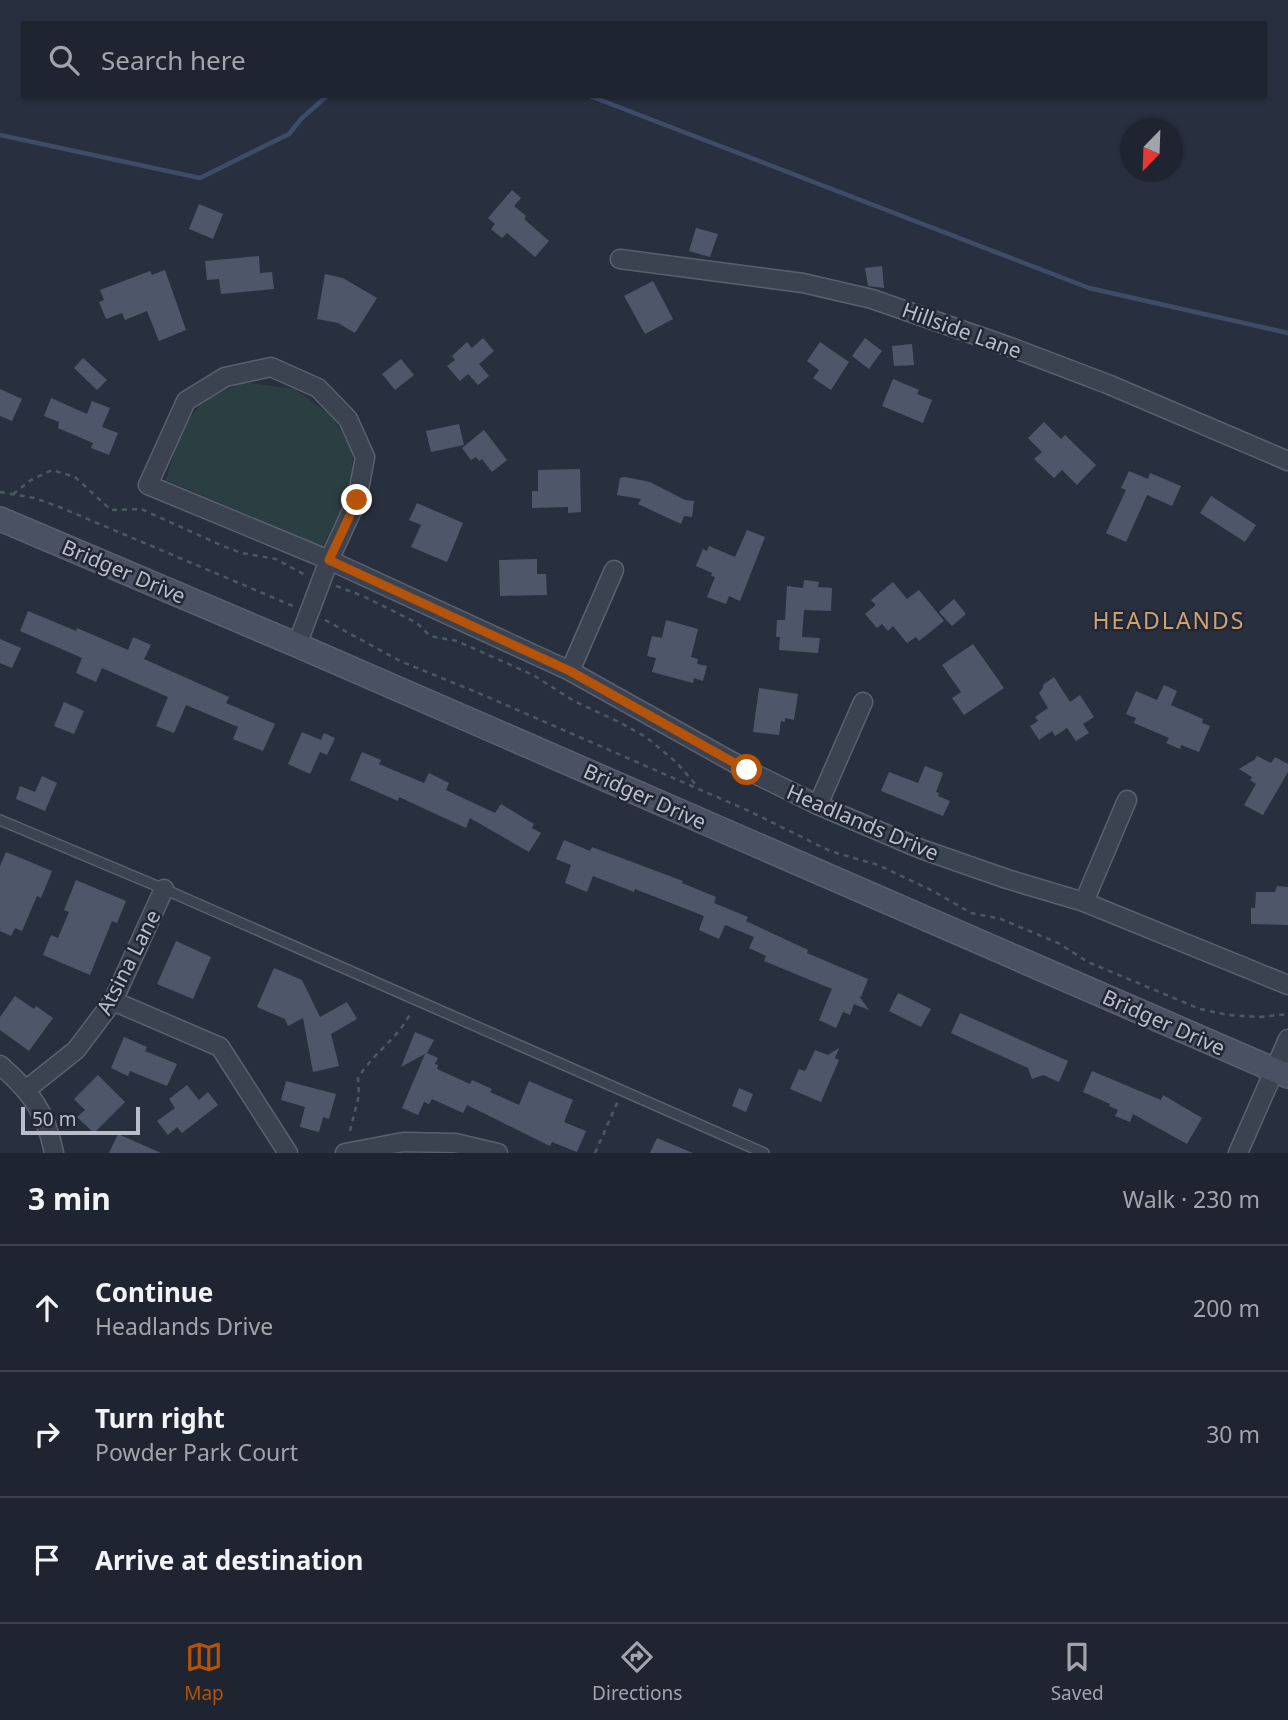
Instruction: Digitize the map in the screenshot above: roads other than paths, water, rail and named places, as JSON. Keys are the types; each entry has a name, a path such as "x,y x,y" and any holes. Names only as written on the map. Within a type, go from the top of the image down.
{"main road":[{"name":"Bridger Drive","path":"0,519 297,645 1281,1073"}],"street":[{"name":"Hillside Lane","path":"620,259 803,283 872,299 1110,385 1288,461"},
{"name":"Headlands Drive","path":"329,560 357,500 365,457 348,419 318,388 271,367 225,377 186,401 148,485 329,560 570,671 747,770 818,805 920,849 1084,902 1288,985"},
{"path":"297,645 329,560"},
{"path":"570,671 614,570"},
{"path":"818,805 863,702"},
{"path":"1084,902 1128,800"},
{"name":"Atsina Lane","path":"27,1089 76,1050 113,1001 164,889"},
{"path":"113,1001 220,1048 288,1153"},
{"path":"1238,1153 1281,1073 1288,1040"},
{"path":"0,1065 27,1089 50,1131 54,1153"},
{"path":"345,1153 402,1142 455,1143 498,1153"}],"lane":[{"path":"0,820 164,889 764,1153"}],"waterway":[{"path":"0,135 200,178 289,134 325,98"},
{"path":"595,98 1089,288 1288,333"}],"district":[{"name":"HEADLANDS","path":"1169,620"}]}
